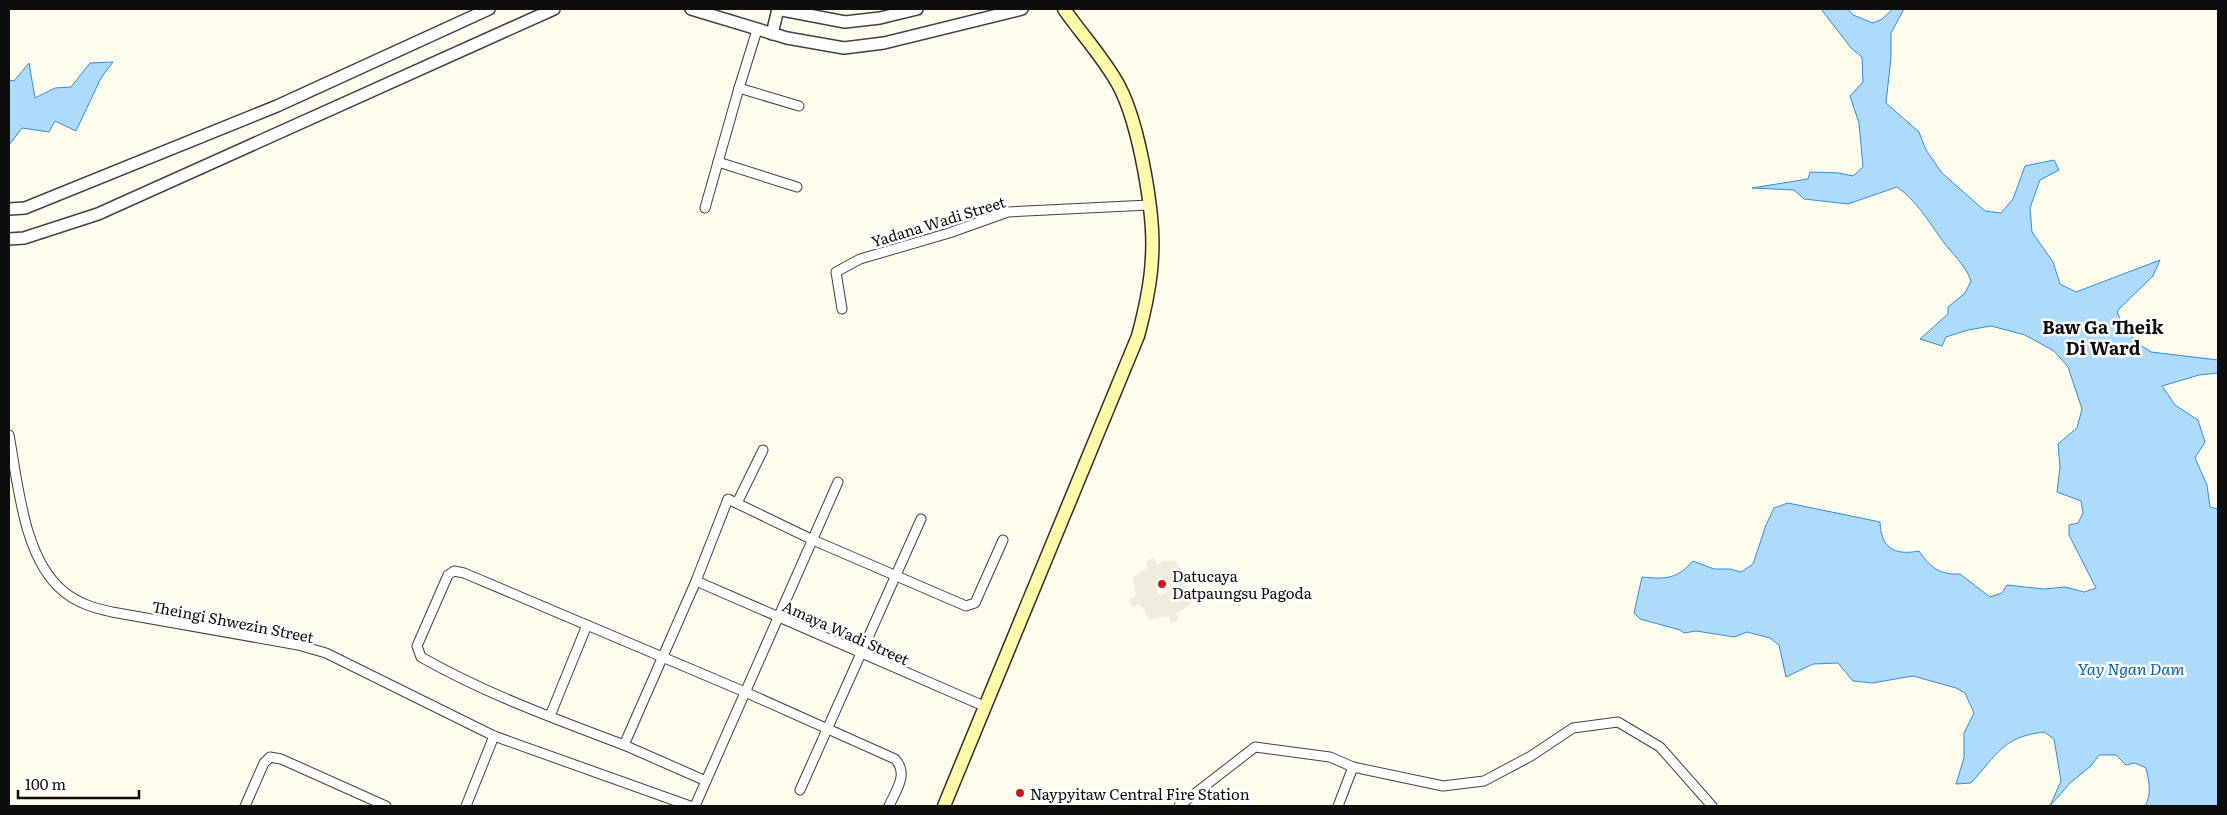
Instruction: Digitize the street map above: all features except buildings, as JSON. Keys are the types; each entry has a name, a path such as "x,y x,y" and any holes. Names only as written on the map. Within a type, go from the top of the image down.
{"main road":[{"path":"944,806 1138,336 1146,305 1152,256 1148,206 1136,137 1127,104 1107,66 1064,9"}],"street":[{"path":"9,209 25,208 187,144 286,102 489,9"},
{"path":"9,239 24,238 98,214 554,9"},
{"path":"691,9 772,34 844,48 884,43 1022,9"},
{"path":"772,34 778,9 845,22 880,18 918,9"},
{"path":"705,208 738,88 757,30"},
{"path":"738,88 798,106"},
{"path":"718,162 797,187"},
{"name":"Yadana Wadi Street","path":"842,309 836,272 860,259 949,233 1008,212 1148,206"},
{"name":"Theingi Shwezin Street","path":"9,435 27,527 33,545 52,580 74,599 87,606 112,612 298,645 326,653 494,736 690,806"},
{"path":"737,503 763,450"},
{"path":"695,806 838,482"},
{"path":"624,745 696,581 728,499 812,540 966,606 975,603 1003,540"},
{"path":"800,790 862,655 921,519"},
{"path":"706,781 624,745 550,716 440,668 421,657 417,646 448,575 454,571 464,573 745,692 894,760 901,766 902,778 889,806"},
{"name":"Amaya Wadi Street","path":"696,581 862,655 986,707"},
{"path":"550,716 587,625"},
{"path":"1179,806 1255,748 1330,757 1353,767 1443,786 1484,781 1531,756 1573,728 1618,722 1660,748 1712,806"},
{"path":"466,806 494,736"},
{"path":"245,806 264,763 270,757 281,759 386,806"},
{"path":"1338,806 1353,767"}],"shaded area":[{"path":"1154,558 1157,564 1164,561 1175,561 1185,576 1192,574 1195,582 1188,585 1192,602 1176,613 1179,620 1171,623 1169,616 1150,620 1140,604 1132,607 1129,599 1136,596 1133,577 1148,568 1146,561","holes":["1164,580 1167,581 1171,589 1162,595 1158,594 1155,586 1157,583"]}],"water":[{"name":"Yay Ngan Dam","path":"1821,9 1848,9 1853,15 1873,23 1882,19 1893,9 1904,9 1891,33 1891,57 1886,103 1919,132 1926,150 1942,173 1985,211 2001,213 2013,199 2025,166 2054,160 2059,170 2040,180 2030,208 2032,232 2053,262 2060,284 2076,292 2160,260 2153,276 2117,311 2121,322 2136,342 2151,352 2218,360 2218,373 2199,375 2162,386 2175,405 2198,420 2205,442 2195,458 2207,485 2210,507 2218,509 2218,806 2145,806 2149,792 2146,768 2135,763 2126,765 2116,755 2099,755 2091,766 2070,783 2050,806 2061,781 2054,739 2044,732 2030,734 2010,743 1995,755 1971,783 1956,784 1964,758 1964,733 1974,713 1965,693 1956,688 1913,676 1872,683 1853,681 1838,663 1813,664 1786,677 1779,645 1770,638 1747,632 1734,637 1696,631 1684,633 1680,630 1640,619 1634,613 1642,577 1670,577 1681,572 1693,561 1714,569 1730,569 1741,572 1753,564 1766,525 1774,508 1788,503 1880,522 1883,538 1890,548 1902,552 1919,551 1931,566 1946,573 1960,574 1990,597 2002,593 2007,585 2044,589 2065,587 2084,592 2096,588 2069,535 2069,525 2078,523 2083,513 2081,501 2057,492 2060,467 2058,444 2077,428 2082,409 2068,367 2054,351 2025,335 1991,326 1968,330 1946,337 1942,346 1920,339 1948,314 1948,307 1965,293 1971,281 1962,264 1922,212 1897,187 1848,204 1804,199 1794,190 1752,188 1808,179 1810,172 1839,173 1853,176 1863,167 1859,123 1850,96 1863,82 1862,57 1851,48"},
{"path":"113,62 101,78 76,131 55,121 49,132 22,128 9,145 9,80 14,81 29,63 35,98 55,88 71,87 90,63"}],"place":[{"name":"Datucaya Datpaungsu Pagoda","path":"1162,584"},
{"name":"Naypyitaw Central Fire Station","path":"1020,793"}],"district":[{"name":"Baw Ga Theik Di Ward","path":"2103,336"}]}
